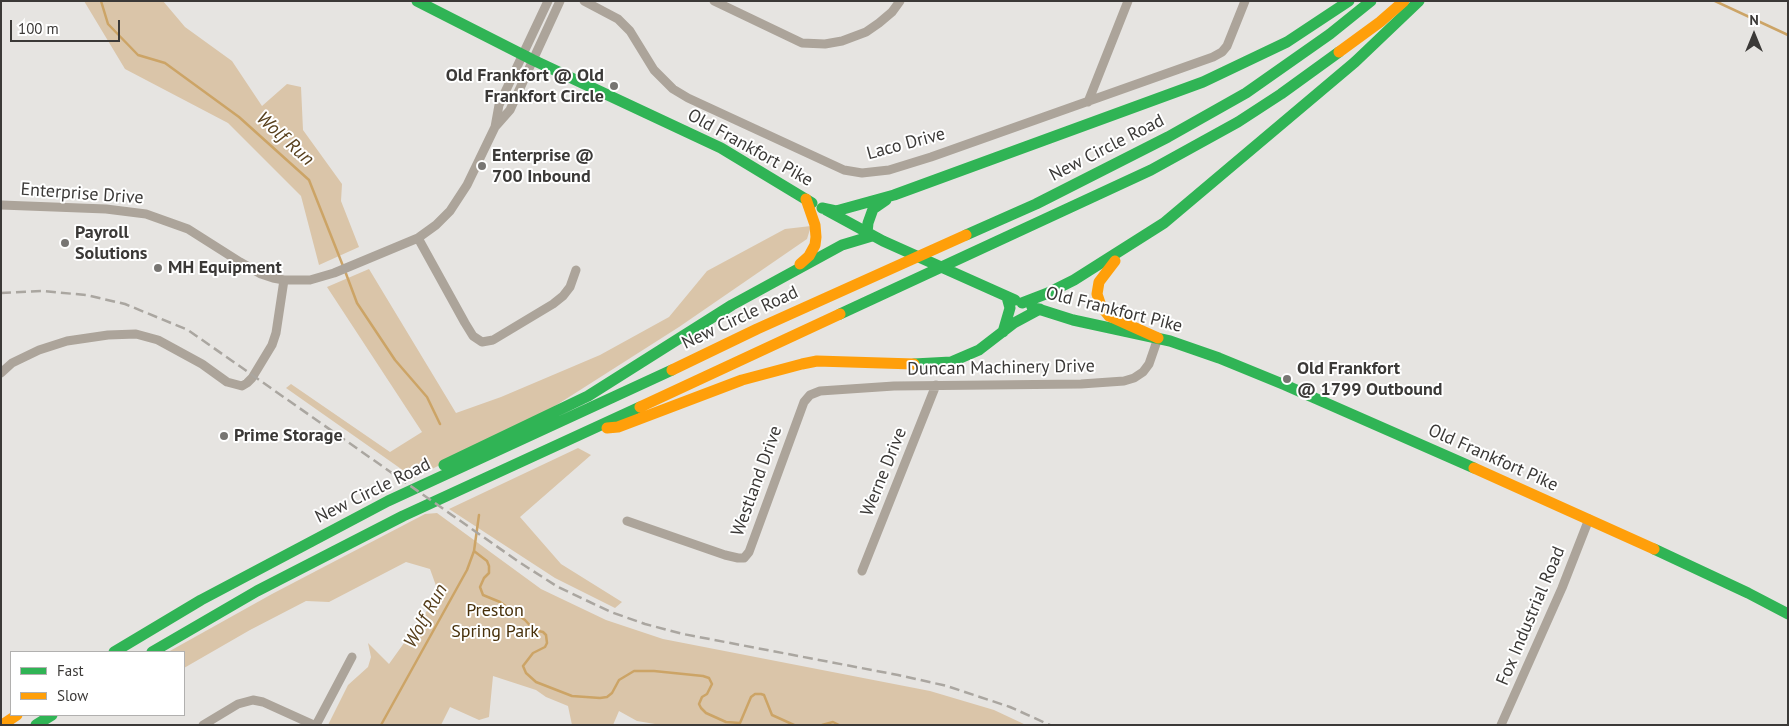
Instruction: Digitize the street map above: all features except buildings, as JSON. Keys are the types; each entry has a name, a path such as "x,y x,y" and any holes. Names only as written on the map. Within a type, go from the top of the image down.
{"main road":[{"name":"Old Frankfort Pike","path":"418,1 528,57 721,148 806,200 882,241 982,286 1022,303 1073,320 1158,338 1219,358 1285,385 1589,519 1748,593 1788,614"},
{"path":"822,208 836,211 894,195 1204,82 1288,42 1349,1"},
{"name":"New Circle Road","path":"116,651 201,600 388,501 748,334 1036,204 1125,160 1246,92 1330,34 1371,1"},
{"name":"New Circle Road","path":"154,651 257,591 404,516 590,428 1078,205 1181,154 1238,122 1281,94 1366,33 1404,1"},
{"path":"1022,303 1074,280 1164,222 1355,62 1419,1"},
{"path":"439,478 444,464 588,396 732,305 842,245 869,234 868,222 873,209 894,195"},
{"path":"794,270 809,256 815,245 816,231 806,200"},
{"path":"1123,250 1099,282 1097,294 1100,303 1110,316 1158,338"},
{"path":"1003,332 1010,308 1007,297"},
{"path":"590,428 618,427 742,380 775,370 810,363 848,361 923,364 951,362 979,350 1018,320 1040,309"},
{"path":"2,725 16,716"},
{"path":"36,725 50,716"}],"street":[{"path":"528,57 548,1"},
{"path":"528,57 560,1"},
{"name":"Laco Drive","path":"584,1 618,20 630,32 654,70 673,89 688,98 850,172 871,173 889,170 1213,57 1222,52 1227,46 1245,1"},
{"path":"714,1 802,43 825,44 842,41 866,32 880,23 900,1"},
{"path":"1088,102 1128,1"},
{"name":"Enterprise Drive","path":"1,205 106,209 150,215 188,229 262,274 284,280 310,280 336,272 418,238 436,225 450,211 460,196 495,127 510,110 528,57"},
{"path":"418,238 465,324 473,336 482,342 493,340 553,304 570,287 576,270"},
{"path":"1,373 12,363 39,350 67,341 108,335 136,334 158,340 202,364 227,382 242,386 252,378 272,346 276,333 284,280"},
{"name":"Duncan Machinery Drive","path":"820,391 936,385 1081,384 1124,381 1134,378 1143,372 1149,364 1158,338"},
{"name":"Werne Drive","path":"862,571 936,385"},
{"name":"Westland Drive","path":"627,521 725,555 744,558 749,552 804,402 810,395 820,391"},
{"name":"Fox Industrial Road","path":"1501,725 1562,588 1589,519"},
{"path":"203,725 238,704 254,700 276,707 315,725 352,657"}],"green space":[{"path":"84,1 163,1 185,27 232,61 262,106 287,84 301,87 303,130 342,184 341,201 359,247 319,265 301,196 228,123 125,69"},
{"path":"811,226 807,239 679,327 544,413 414,478 286,388 291,384 390,452 422,432 327,287 369,269 456,413 501,397 600,355 669,317 707,271 785,229"},
{"path":"578,448 591,455 520,517 561,564 622,602 615,608 555,578 449,509"},
{"name":"Preston Spring Park","path":"437,513 541,589 606,620 663,639 930,691 994,710 1026,725 661,725 637,721 619,711 613,725 572,725 568,706 546,697 536,690 493,676 489,717 479,720 450,707 441,725 328,725 348,685 368,667 371,657 368,643 389,664 439,594 430,569 406,562 329,602 306,601 250,630 185,667 185,651 170,651 272,594 425,514"}],"waterway":[{"name":"Wolf Run","path":"101,1 108,24 138,55 165,63 239,117 309,180 343,266"},
{"path":"1715,1 1788,35"},
{"name":"Wolf Run","path":"345,271 357,303 395,360 427,397 440,424"},
{"name":"Wolf Run","path":"381,725 467,570 474,551 479,515"},
{"path":"474,551 487,561 489,566 489,573 484,578 480,587 483,595 500,602 525,620 534,630 543,632 546,635 547,643 545,647 533,653 523,666 526,673 536,682 572,696 600,698 607,697 612,693 619,680 634,671 703,676 709,678 712,684 699,704 706,713 726,722 740,723 751,697 755,694 761,694 764,695 772,715 794,725"},
{"path":"822,725 833,722 839,725"}],"railway":[{"path":"1,293 42,291 86,295 125,304 188,330 519,562 558,587 611,612 645,624 683,634 947,686 1010,707 1050,725"}],"traffic: fast":[{"path":"417,1 533,60 721,148 812,203"},
{"path":"822,208 836,211 894,195 1203,82 1287,42 1349,1"},
{"path":"966,235 1036,204 1168,137 1246,93 1330,34 1371,1"},
{"path":"1022,303 1074,280 1164,223 1355,62 1419,1"},
{"path":"840,314 1151,170 1238,122 1339,52"},
{"path":"867,233 873,209 886,200"},
{"path":"826,210 883,241 1015,300"},
{"path":"444,465 588,396 732,305 842,245 872,236"},
{"path":"1003,332 1010,308 1007,297"},
{"path":"1032,307 1073,320 1170,341 1219,358 1474,468"},
{"path":"914,364 951,362 979,350 1014,323 1040,309"},
{"path":"116,651 201,600 388,501 672,370"},
{"path":"154,651 257,591 403,516 640,407"},
{"path":"1654,549 1788,614"},
{"path":"36,725 50,716"}],"traffic: slow":[{"path":"1339,52 1380,22 1404,1"},
{"path":"800,264 809,256 815,245 816,237 815,225 806,199"},
{"path":"672,370 757,329 966,235"},
{"path":"1115,261 1099,282 1097,294 1101,306 1109,316 1158,338"},
{"path":"640,407 840,314"},
{"path":"607,428 618,427 742,380 802,364 817,361 914,364"},
{"path":"1474,468 1654,549"},
{"path":"2,725 16,716"}],"place":[{"name":"Old Frankfort @ Old Frankfort Circle","path":"614,86"},
{"name":"Enterprise @ 700 Inbound","path":"482,166"},
{"name":"Payroll Solutions","path":"65,243"},
{"name":"MH Equipment","path":"158,268"},
{"name":"Old Frankfort @ 1799 Outbound","path":"1287,379"},
{"name":"Prime Storage","path":"224,436"}]}
